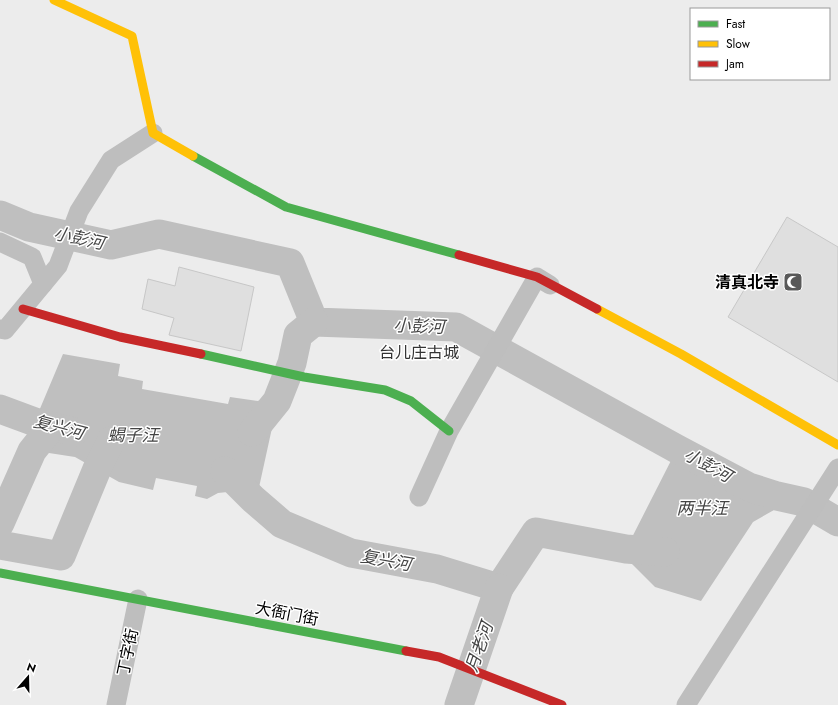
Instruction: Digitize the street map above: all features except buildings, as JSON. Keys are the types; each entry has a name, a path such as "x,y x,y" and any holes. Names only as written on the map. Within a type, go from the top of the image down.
{"street":[{"path":"54,0 132,36 153,133 286,206 537,277 682,354 838,445"},
{"path":"0,329 5,330 58,266 79,211 112,160 153,133"},
{"path":"0,242 32,257 43,284"},
{"path":"419,497 449,430 537,277"},
{"path":"537,277 838,449"},
{"path":"23,309 120,337 304,377 385,390 411,401 449,430"},
{"path":"686,705 838,468"},
{"name":"大衙门街","path":"0,573 439,657 494,680 562,705"},
{"name":"丁字街","path":"116,705 138,600"}],"green space":[{"name":"台儿庄古城","path":"0,0 838,0 838,705 0,705"}],"water":[{"name":"蝎子汪","path":"63,354 120,364 118,376 143,381 142,389 228,404 230,397 258,401 271,395 285,411 272,428 258,492 247,508 237,491 218,493 207,499 195,496 197,486 156,478 153,490 119,482 75,457 23,449"},
{"name":"两半汪","path":"682,439 755,475 780,483 774,510 753,522 701,601 655,587 623,555"}],"waterway":[{"name":"小彭河","path":"0,215 29,227 111,245 159,234 290,263 314,322 456,327 749,487 777,496 804,502 838,522"},
{"path":"252,432 277,401 292,363 298,335 314,322"},
{"name":"复兴河","path":"0,409 35,422 74,432"},
{"path":"0,523 32,451 52,426"},
{"path":"0,545 61,556 97,469 111,441"},
{"name":"复兴河","path":"225,471 253,499 282,524 351,553 437,569 499,588 536,532 626,549 665,552"},
{"name":"月老河","path":"459,705 499,588"}],"traffic: fast":[{"path":"193,156 286,207 459,255"},
{"path":"201,354 304,377 385,390 411,401 449,431"},
{"path":"0,573 406,651"}],"traffic: slow":[{"path":"54,0 132,36 153,133 193,156"},
{"path":"597,309 681,354 838,445"}],"traffic: jam":[{"path":"459,255 537,277 597,309"},
{"path":"23,309 120,337 201,354"},
{"path":"406,651 439,657 562,705"}],"place":[{"name":"清真北寺","path":"793,282"}]}
